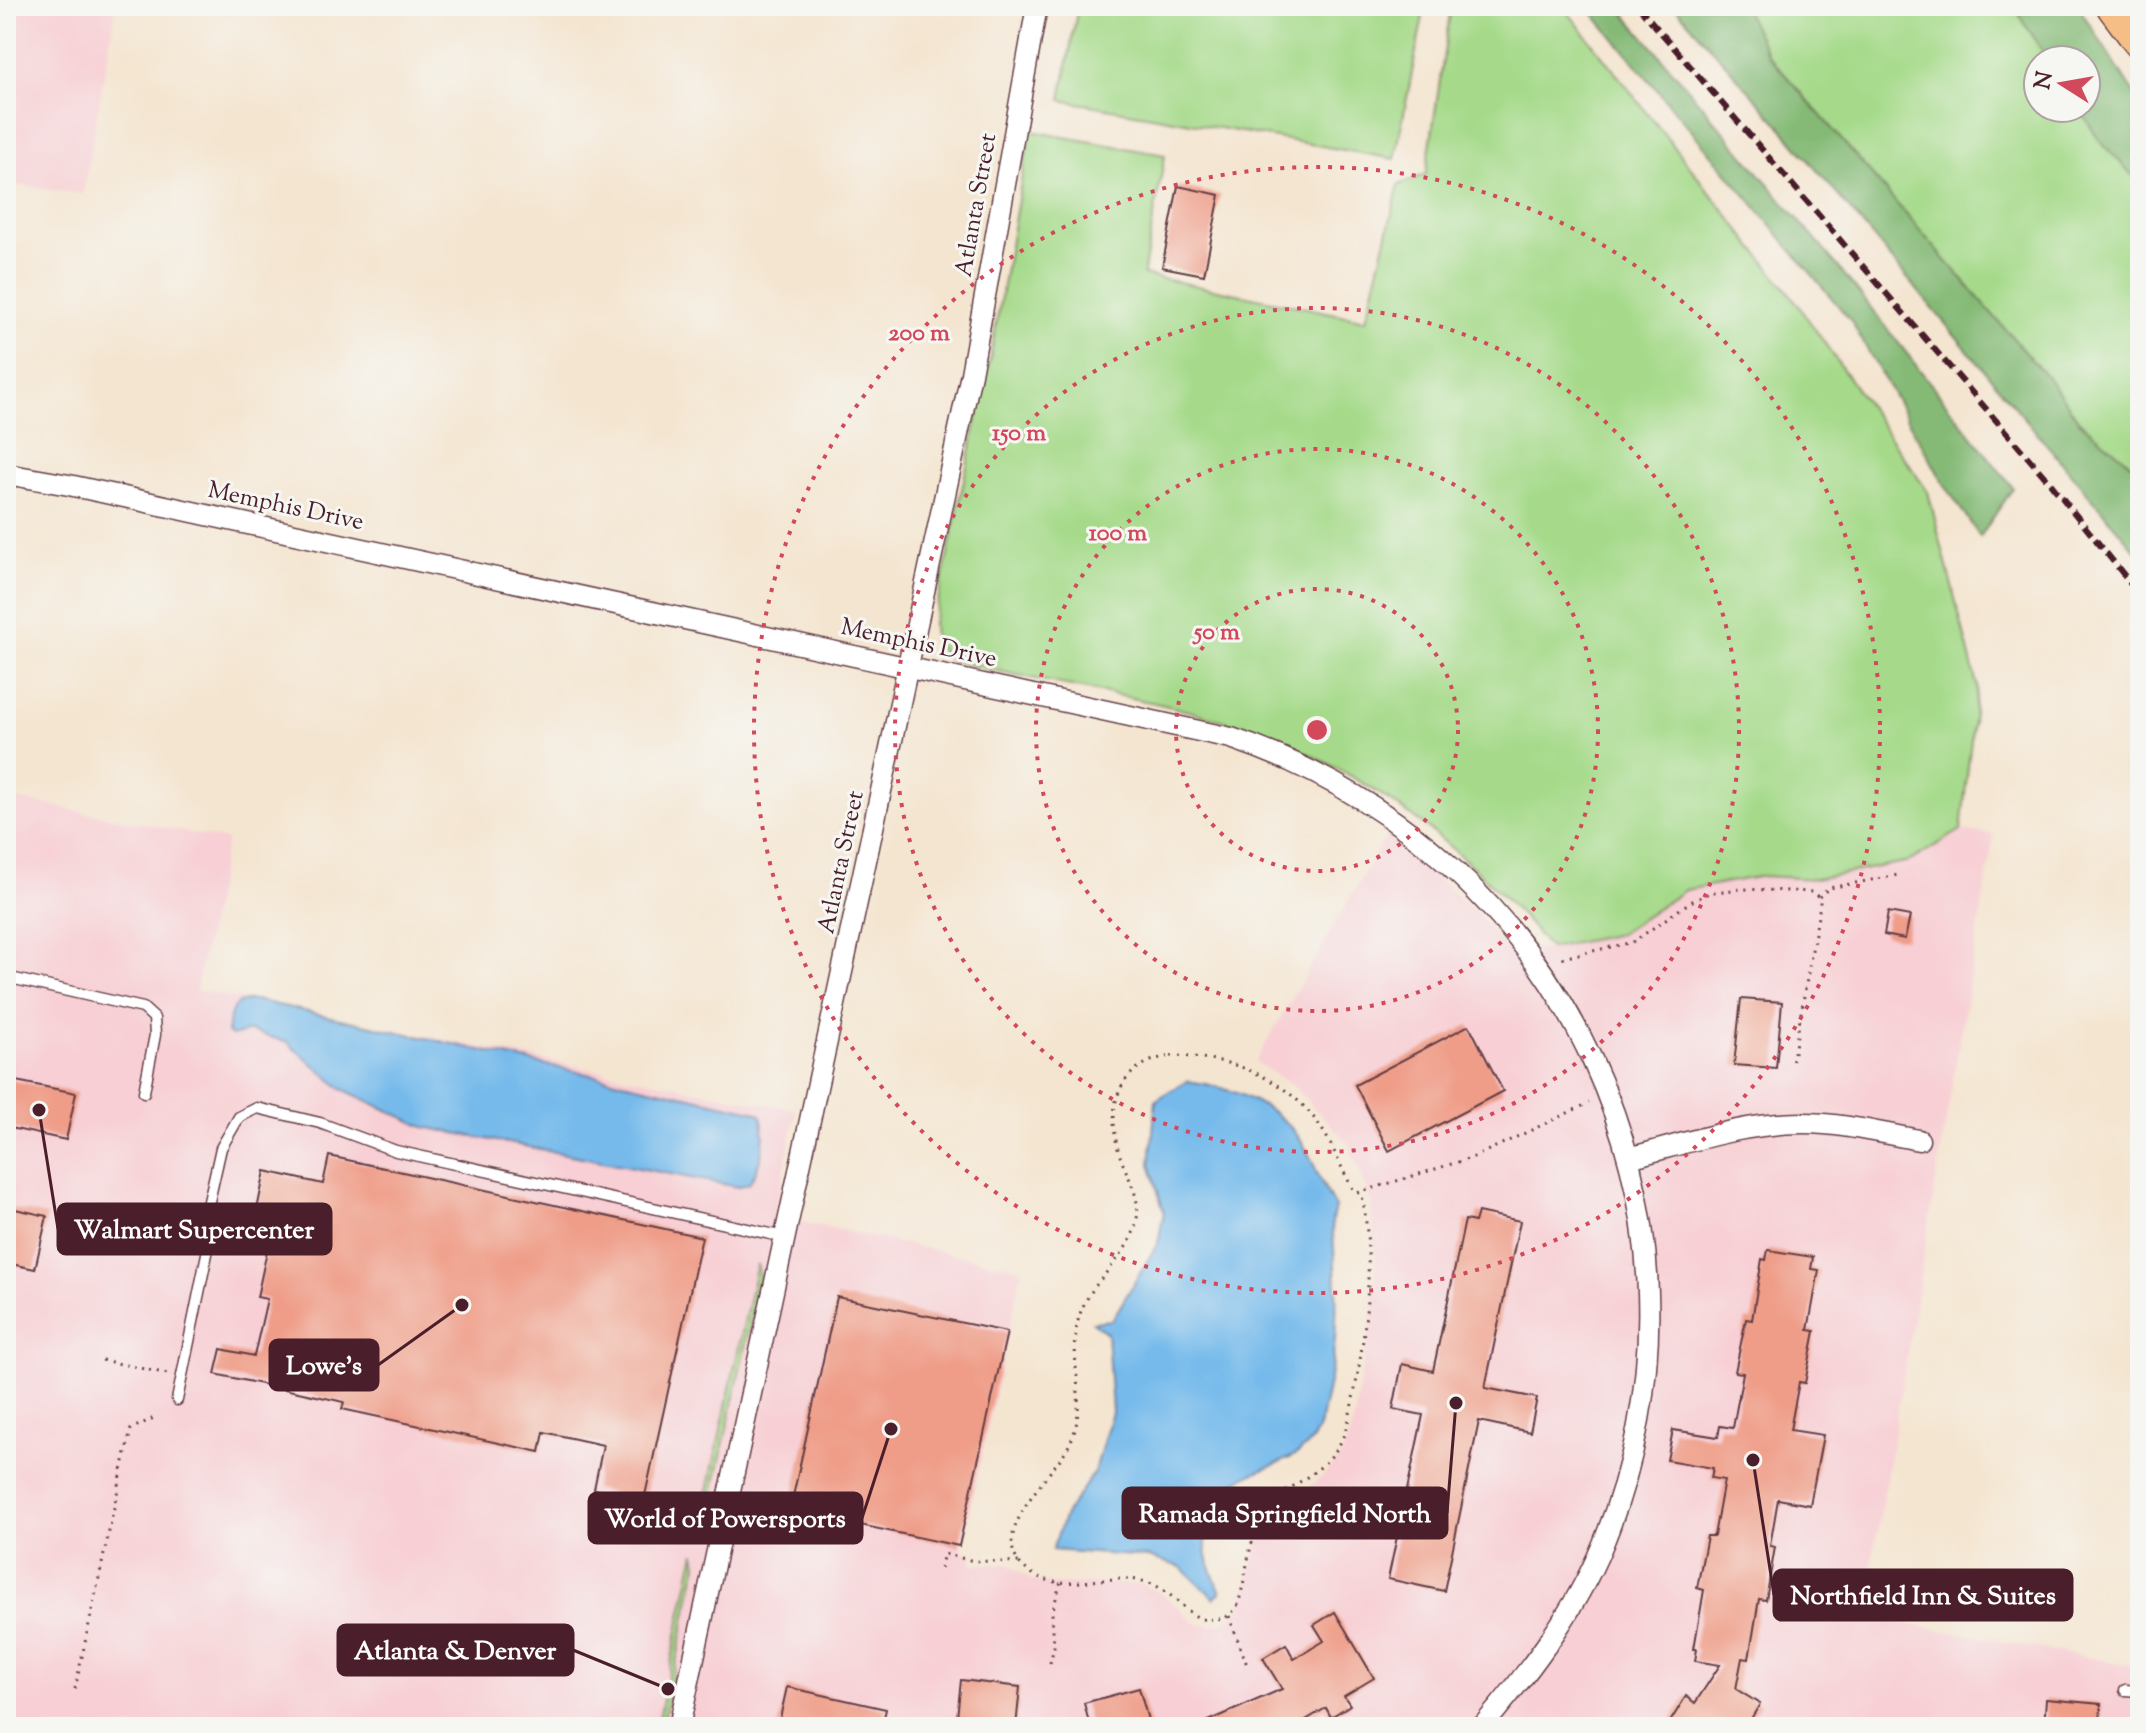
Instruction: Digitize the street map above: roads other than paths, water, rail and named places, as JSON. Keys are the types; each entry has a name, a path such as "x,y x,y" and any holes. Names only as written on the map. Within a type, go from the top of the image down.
{"highway":[{"path":"2114,6 2140,41"}],"street":[{"name":"Atlanta Street","path":"679,1727 971,374 1037,6"},
{"name":"Memphis Drive","path":"6,474 84,488 1231,738 1272,752 1383,813 1440,855 1468,882 1535,960 1586,1045 1629,1158 1647,1258 1649,1315 1645,1380 1628,1467 1602,1547 1577,1597 1546,1647 1482,1727"},
{"path":"1629,1158 1743,1128 1782,1123 1808,1122 1919,1140"}],"lane":[{"path":"6,977 143,1008 154,1018 155,1035 144,1092"},
{"path":"177,1400 209,1244 207,1210 221,1148 239,1117 257,1108 320,1123 396,1151 784,1237"},
{"path":"2125,1690 2140,1691"}],"water":[{"path":"255,1000 753,1111 761,1115 763,1123 760,1160 749,1183 738,1187 424,1127 342,1089 287,1042 250,1031 232,1036 227,1032 233,1008 241,1002"},
{"path":"1187,1081 1239,1094 1286,1123 1307,1151 1335,1207 1332,1220 1336,1332 1320,1424 1315,1436 1304,1448 1243,1478 1217,1500 1209,1518 1206,1538 1209,1565 1221,1592 1214,1598 1181,1567 1148,1557 1052,1550 1065,1515 1095,1471 1112,1412 1107,1333 1093,1322 1112,1320 1158,1243 1164,1212 1150,1164 1156,1100"}],"railway":[{"path":"1638,6 2051,484 2140,595"}],"place":[{"name":"Walmart Supercenter","path":"39,1110"},
{"name":"Lowe's","path":"462,1305"},
{"name":"Ramada Springfield North","path":"1456,1403"},
{"name":"World of Powersports","path":"891,1429"},
{"name":"Northfield Inn & Suites","path":"1753,1460"},
{"name":"Atlanta & Denver","path":"668,1689"}]}
